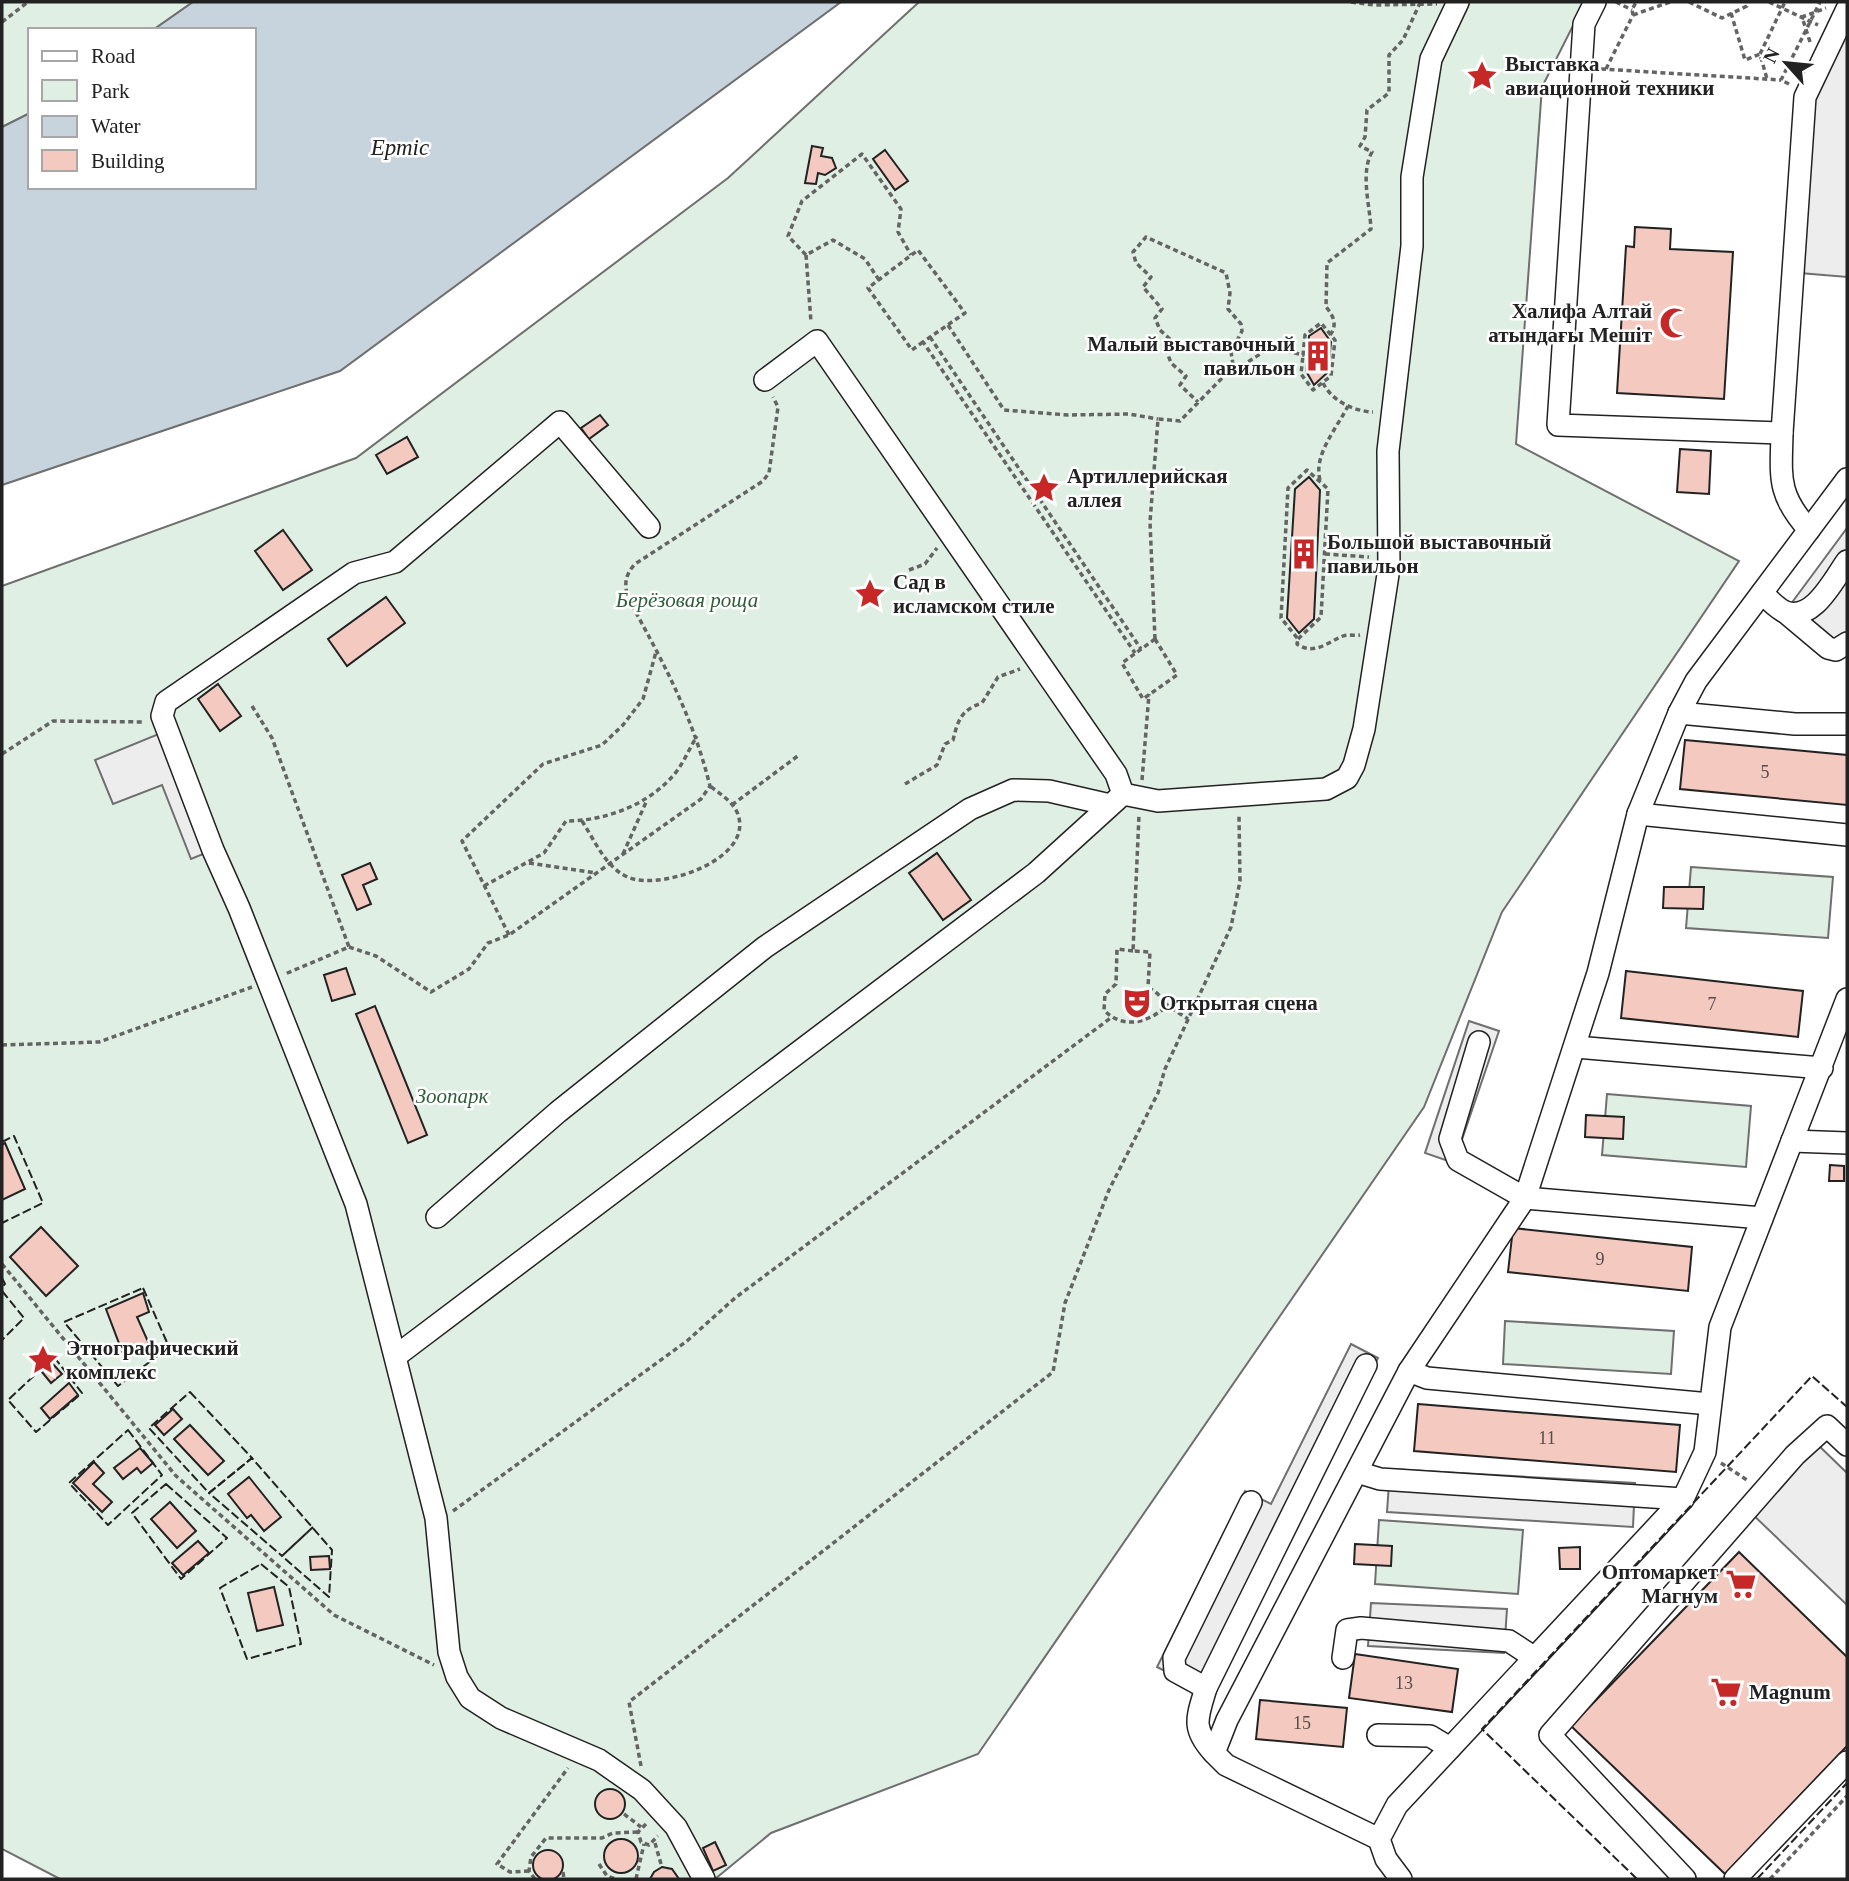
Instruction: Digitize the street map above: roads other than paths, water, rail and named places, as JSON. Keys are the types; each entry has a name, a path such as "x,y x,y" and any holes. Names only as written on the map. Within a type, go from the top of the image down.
{"street":[{"path":"437,1217 558,1112 765,947 970,809 1013,790 1158,801 1326,789 1347,778 1354,765 1364,729 1389,558 1388,451 1412,246 1412,177 1431,59 1458,2"},
{"path":"1594,2 1584,24 1558,425 1782,433"},
{"path":"1809,530 1797,517 1781,487 1782,433 1807,93 1847,9"},
{"path":"765,380 817,341 1116,774 1124,799"},
{"path":"649,527 559,422 395,562 354,573 166,702 164,724 356,1204 436,1524 449,1652 457,1677 470,1698 501,1718 599,1760 646,1795 662,1823 676,1827 704,1879"},
{"path":"1213,1753 1227,1720 1409,1371 1525,1198 1576,1046 1638,814 1679,713 1696,681 1847,479"},
{"path":"1784,612 1813,608 1847,561"},
{"path":"1762,593 1828,648 1836,650 1847,643"},
{"path":"1679,713 1795,724 1847,723"},
{"path":"396,1356 1036,873 1124,799"},
{"path":"1638,814 1847,835"},
{"path":"1379,1839 1397,1805 1683,1499 1705,1451 1720,1327 1845,1011"},
{"path":"1479,1042 1450,1139 1458,1160 1525,1198 1762,1218"},
{"path":"1576,1046 1822,1068"},
{"path":"1792,1141 1847,1143"},
{"path":"1366,1365 1206,1688 1197,1718 1199,1737 1226,1765 1379,1839 1386,1859 1401,1879"},
{"path":"1409,1371 1427,1378 1710,1404"},
{"path":"1685,1879 1550,1735 1795,1455 1827,1426 1847,1445"},
{"path":"1357,1472 1380,1479 1683,1499"},
{"path":"1206,1688 1175,1671 1174,1658 1251,1502"},
{"path":"1343,1658 1347,1630 1361,1628 1509,1641 1535,1658"},
{"path":"1378,1735 1430,1736 1450,1748"},
{"path":"1735,1879 1847,1762"}],"water":[{"name":"Ертіс","path":"193,2 841,2 340,371 2,485 2,127 28,114 28,189 256,189 256,28 156,28"}],"place":[{"name":"Выставка авиационной техники","path":"1482,76"},
{"name":"Халифа Алтай атындағы Мешіт","path":"1675,323"},
{"name":"Малый выставочный павильон","path":"1318,356"},
{"name":"Артиллерийская аллея","path":"1044,488"},
{"name":"Большой выставочный павильон","path":"1304,554"},
{"name":"Сад в исламском стиле","path":"870,594"},
{"name":"Открытая сцена","path":"1137,1003"},
{"name":"Этнографический комплекс","path":"43,1360"},
{"name":"Оптомаркет Магнум","path":"1741,1584"},
{"name":"Magnum","path":"1726,1692"}],"park label":[{"name":"Берёзовая роща","path":"687,600"},
{"name":"Зоопарк","path":"452,1096"}]}
